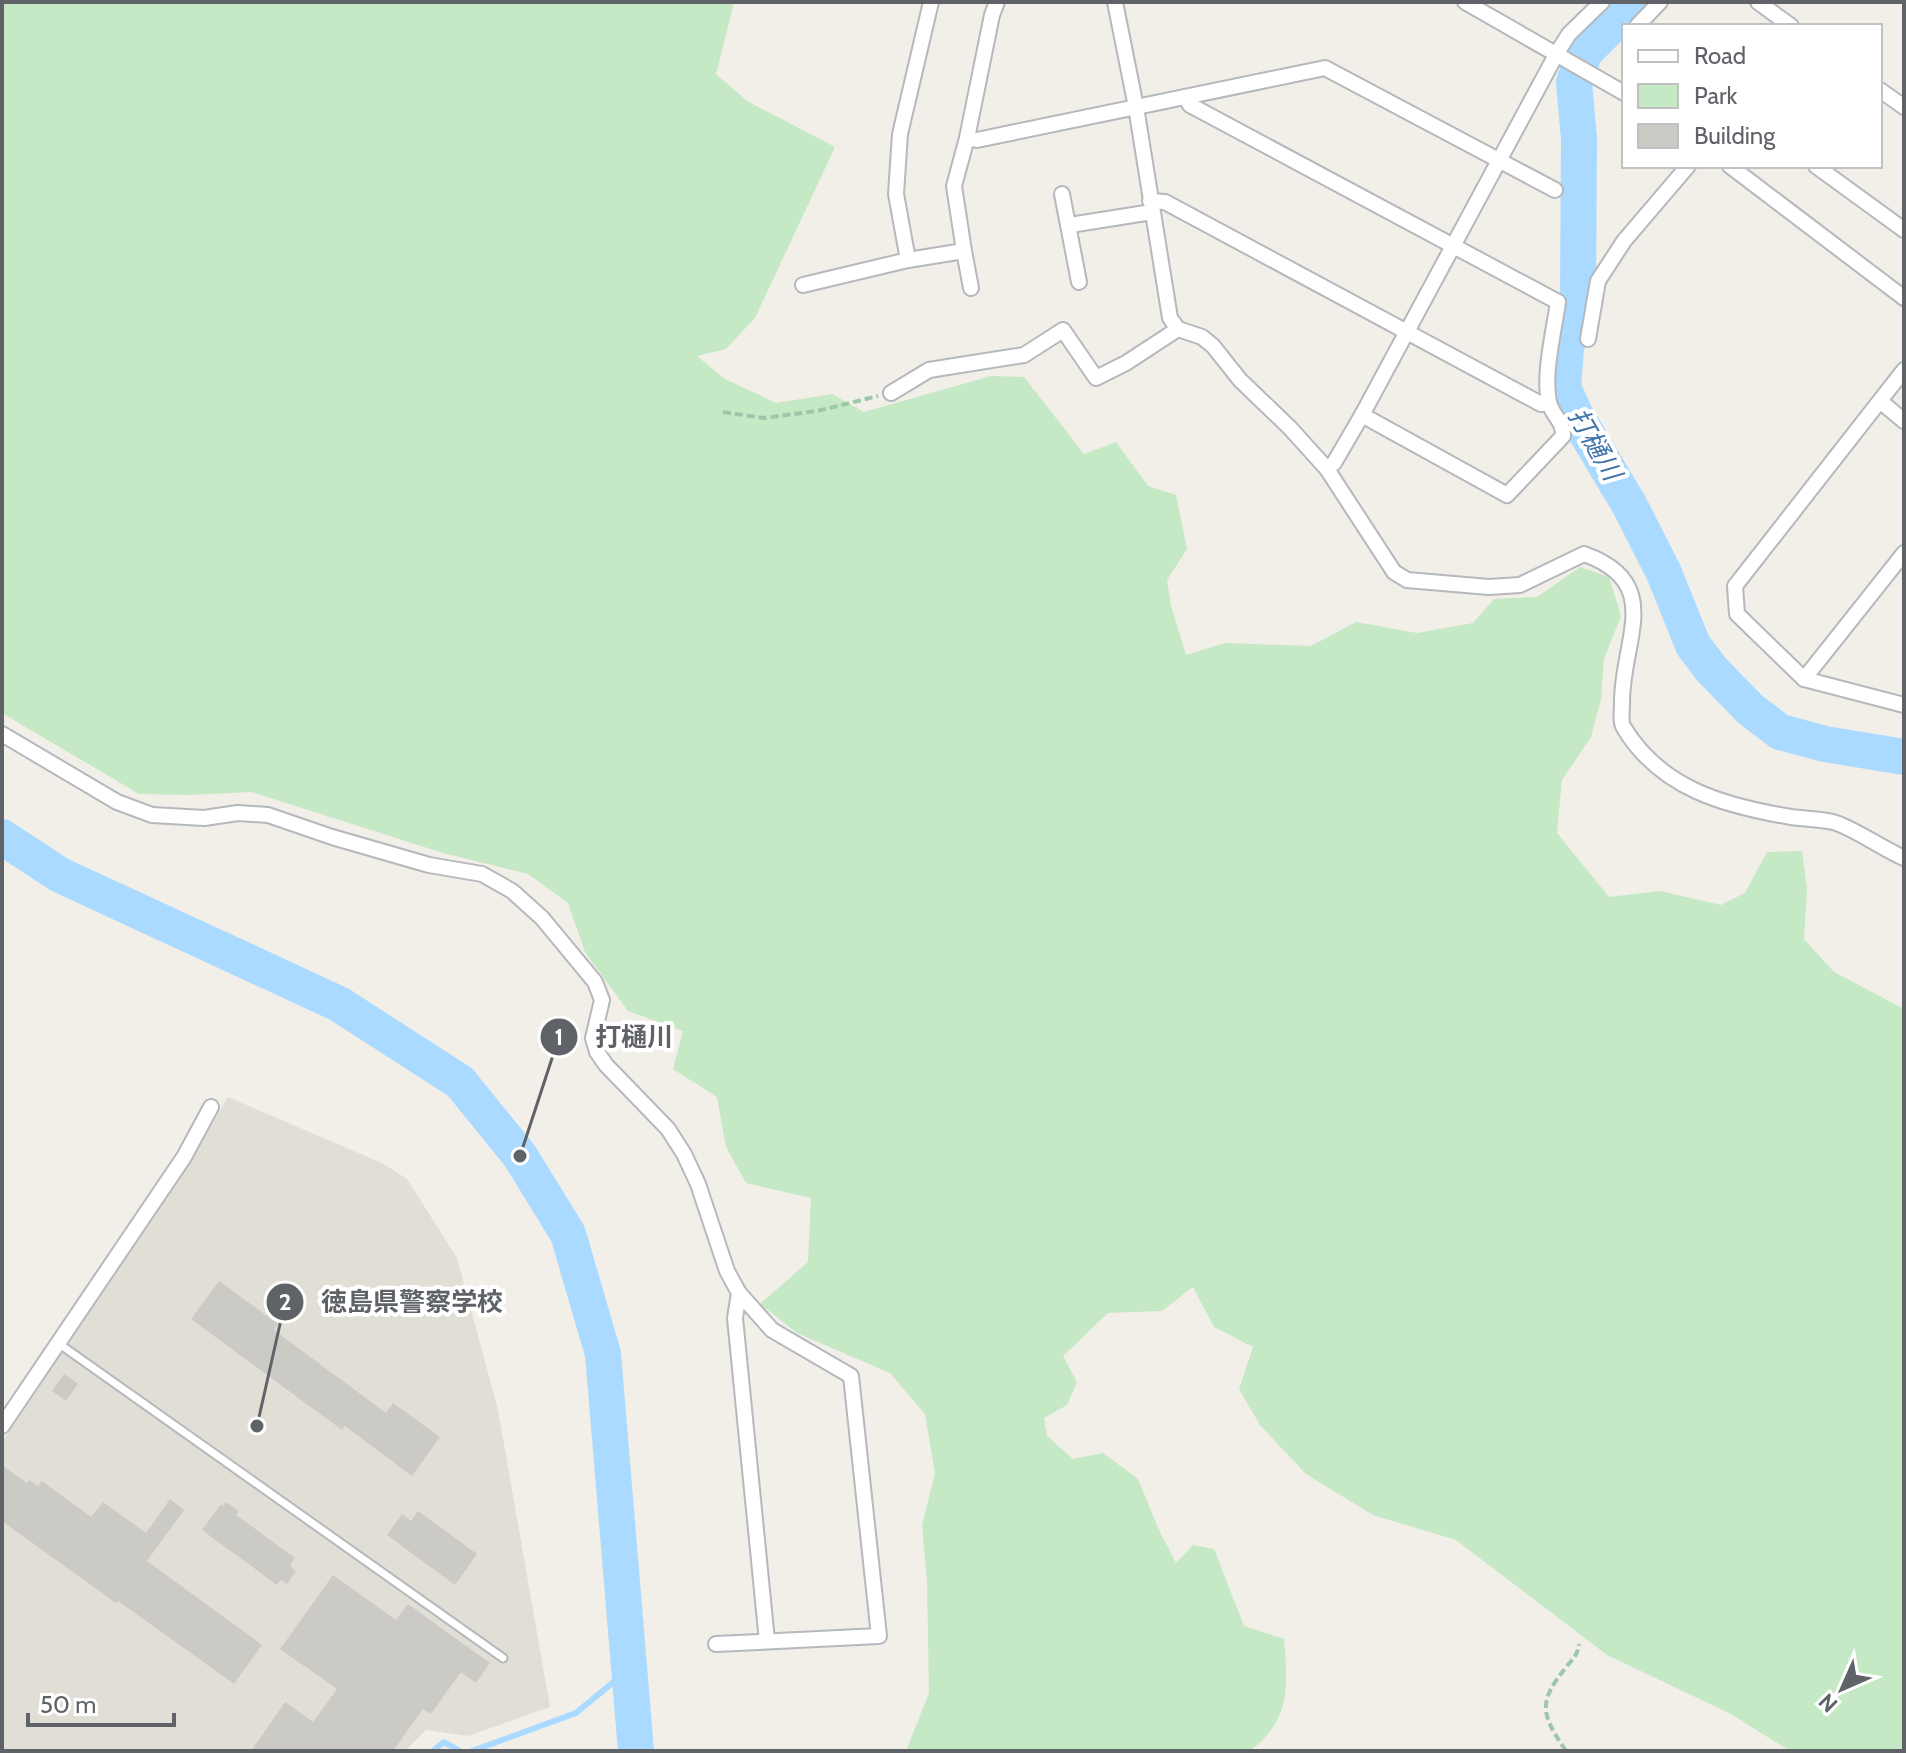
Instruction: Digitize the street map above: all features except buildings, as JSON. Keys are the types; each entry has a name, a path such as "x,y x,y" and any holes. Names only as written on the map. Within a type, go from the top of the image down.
{"street":[{"path":"908,260 896,194 900,134 931,2"},
{"path":"971,288 954,186 997,2"},
{"path":"1115,2 1136,107 1170,318 1178,329 1202,337 1213,346 1240,380 1327,469 1394,572 1407,580 1489,587 1520,585 1584,554 1607,562 1627,582 1635,605 1621,688 1622,725 1649,760 1681,783 1714,800 1791,817 1836,823 1904,858"},
{"path":"1465,2 1622,92"},
{"path":"1639,24 1660,2"},
{"path":"1758,2 1788,24"},
{"path":"1327,469 1334,463 1362,415 1500,160 1562,56 1569,34 1595,4"},
{"path":"967,138 977,140 1325,68 1555,190"},
{"path":"1882,91 1904,107"},
{"path":"1185,97 1190,105 1558,302 1549,368 1549,403 1563,426 1563,436 1507,495 1362,415"},
{"path":"1588,339 1598,281 1624,241 1686,168"},
{"path":"1733,168 1904,298"},
{"path":"1819,168 1904,230"},
{"path":"1062,194 1079,282"},
{"path":"1070,225 1165,202 1541,404 1549,403"},
{"path":"803,285 908,260 964,251"},
{"path":"891,393 929,370 1024,355 1063,330 1096,378 1126,363 1178,329"},
{"path":"1904,370 1735,586 1737,614 1804,679 1904,705"},
{"path":"1880,401 1904,421"},
{"path":"1804,679 1904,553"},
{"path":"2,734 117,802 152,815 204,818 238,813 268,815 429,865 482,874 512,891 542,918 595,982 602,1000 593,1038 597,1052 668,1129 684,1154 698,1184 727,1271 739,1293 772,1330 851,1376 879,1636 716,1644"},
{"path":"2,1426 184,1157 211,1107"},
{"path":"739,1293 735,1318 767,1641"}],"lane":[{"path":"58,1343 503,1658"}],"path":[{"path":"723,412 764,418 817,411 891,393"},
{"path":"1566,1751 1545,1721 1546,1700 1558,1677 1578,1653 1579,1644"}],"shaded area":[{"path":"228,1097 382,1163 407,1179 457,1258 498,1410 550,1707 468,1736 426,1730 405,1751 2,1751 2,1442 187,1167"}],"green space":[{"path":"2,2 734,2 716,74 747,101 835,147 755,318 726,349 697,356 725,379 776,403 832,394 864,412 991,376 1024,377 1084,454 1116,442 1148,486 1176,495 1187,549 1167,580 1171,606 1186,655 1225,643 1311,646 1356,622 1417,633 1473,623 1494,599 1537,597 1580,567 1609,577 1621,616 1604,659 1601,699 1591,737 1562,780 1557,833 1609,897 1660,891 1721,905 1745,893 1767,852 1802,851 1807,889 1804,939 1834,972 1904,1009 1904,1751 1790,1751 1731,1714 1607,1655 1456,1540 1373,1515 1306,1474 1260,1425 1239,1389 1253,1347 1214,1327 1193,1287 1162,1311 1108,1313 1063,1356 1077,1382 1067,1405 1044,1418 1047,1436 1073,1459 1103,1453 1138,1479 1176,1563 1193,1545 1214,1549 1244,1626 1284,1639 1286,1687 1280,1715 1273,1728 1249,1751 906,1751 929,1693 927,1581 922,1525 935,1473 925,1414 890,1373 797,1333 760,1304 808,1262 811,1198 746,1183 726,1147 717,1097 673,1069 683,1031 628,1011 585,952 568,903 528,874 443,853 252,792 139,794 2,713"}],"waterway":[{"name":"打樋川","path":"1635,2 1585,52 1574,82 1579,139 1578,297 1566,349 1563,387 1664,573 1693,645 1712,670 1750,709 1780,732 1825,744 1904,757"},
{"name":"打樋川","path":"2,837 60,875 339,1004 460,1082 520,1156 568,1234 603,1354 636,1751"},
{"path":"472,1751 576,1713 628,1670"},
{"path":"433,1751 444,1742 460,1751"}],"place":[{"name":"打樋川","path":"520,1156"},
{"name":"徳島県警察学校","path":"257,1426"}]}
